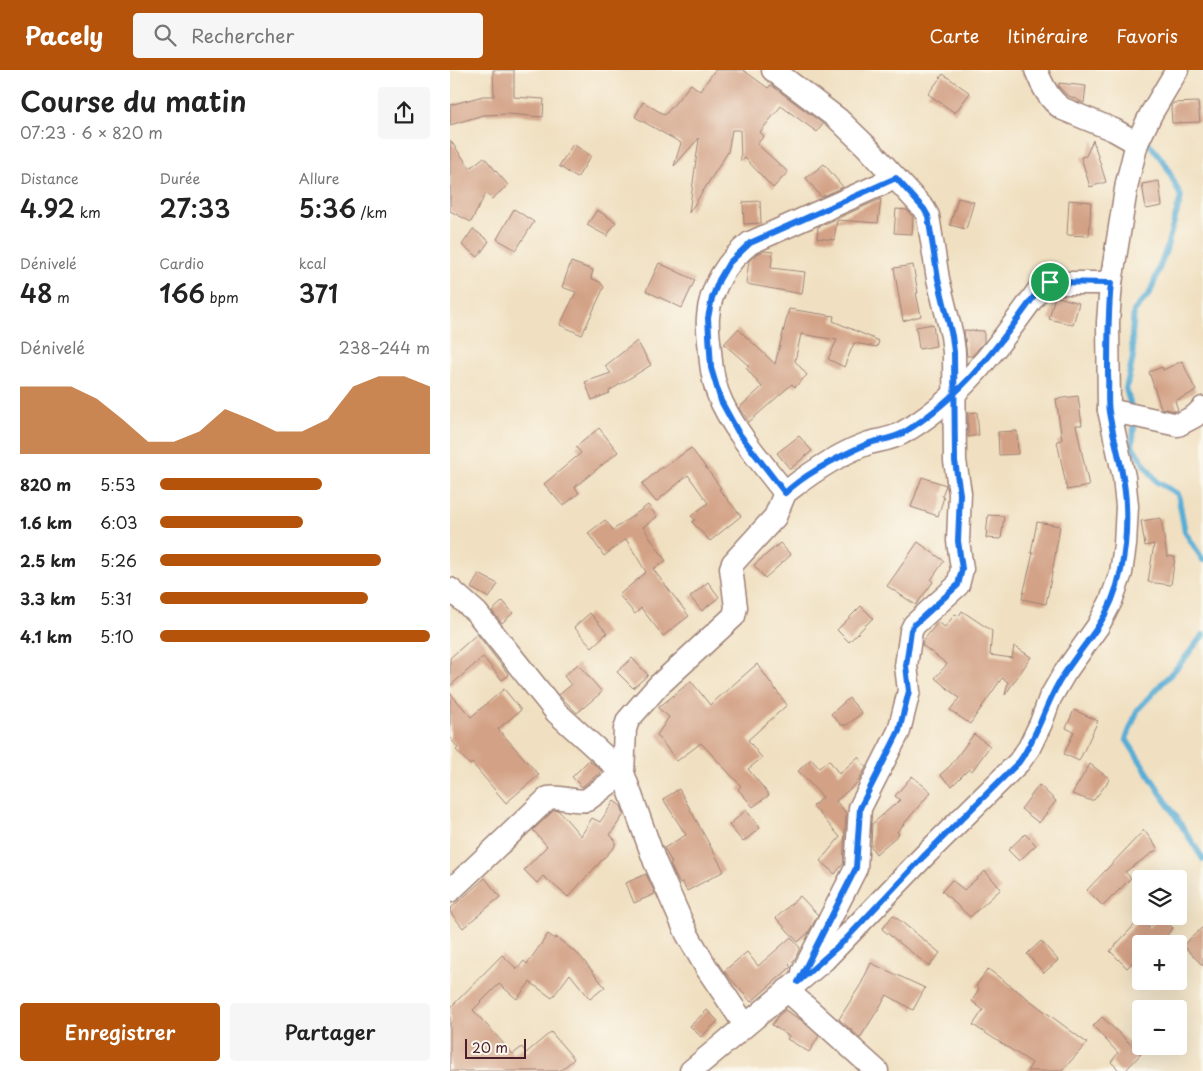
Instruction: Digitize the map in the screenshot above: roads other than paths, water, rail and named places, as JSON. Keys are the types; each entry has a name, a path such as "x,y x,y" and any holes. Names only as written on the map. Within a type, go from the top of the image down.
{"street":[{"path":"773,70 838,120 867,147 924,209 928,216 938,279 954,352 955,461 960,494 958,541 962,569 958,585 914,625 911,630 906,666 908,697 895,740 860,808 856,868 793,986"},
{"path":"1036,70 1055,104 1114,130 1137,143"},
{"path":"690,1071 708,1062 745,1025 845,940 923,857 1019,762 1029,748 1050,698 1064,674 1098,626 1111,601 1121,573 1125,545 1126,506 1124,477 1109,410 1108,322 1111,283 1127,183 1137,143 1151,114 1177,70"},
{"path":"785,493 738,432 721,401 711,368 708,318 712,298 719,280 729,263 750,243 896,178"},
{"path":"745,1025 706,967 687,934 655,862 623,773 625,729 628,720 658,686 734,616 736,607 731,568 733,563 775,517 785,493 796,484 839,458 868,444 901,434 937,409 964,385 1002,341 1043,284 1050,282 1111,283"},
{"path":"1109,410 1178,425 1195,416 1203,408"},
{"path":"450,589 477,613 556,712 623,773"},
{"path":"450,891 548,798 554,797 580,802 587,800 623,773"},
{"path":"793,986 877,1071"}],"waterway":[{"path":"1132,410 1126,389 1133,357 1134,311 1150,293 1166,250 1181,197 1166,165 1145,138"},
{"path":"1135,419 1132,446 1157,482 1178,494 1185,532 1203,560"},
{"path":"1203,635 1181,663 1138,709 1126,739 1203,859"}]}
